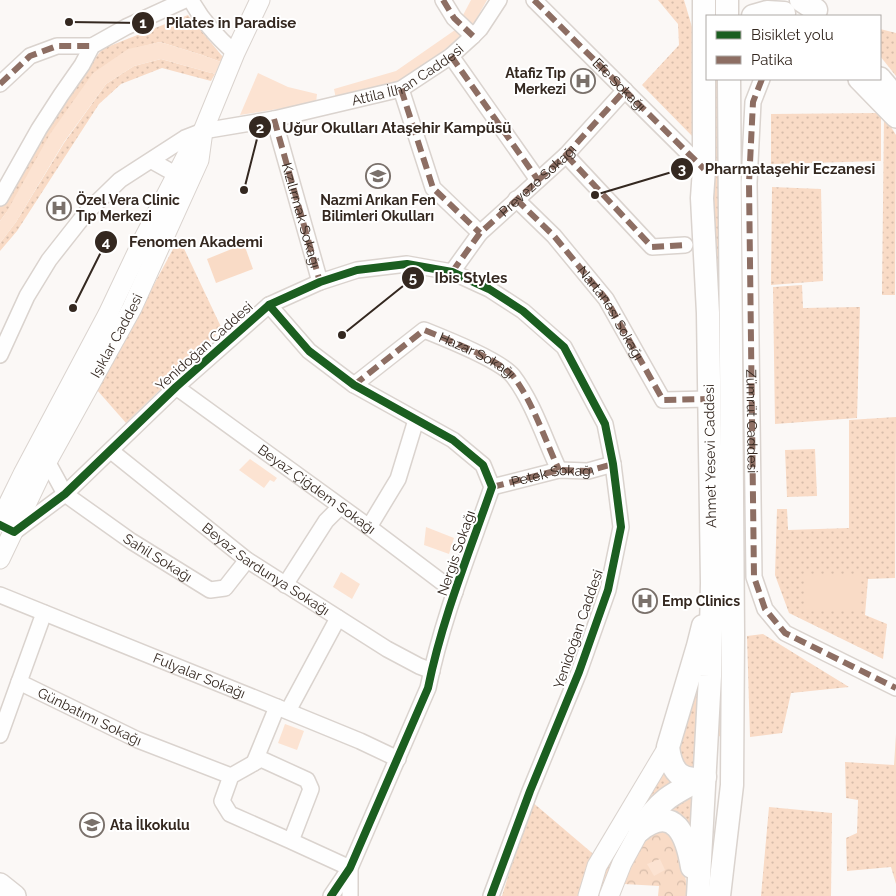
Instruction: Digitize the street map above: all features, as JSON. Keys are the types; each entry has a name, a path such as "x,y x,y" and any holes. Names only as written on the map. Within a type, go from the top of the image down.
{"main road":[{"path":"727,15 728,0"},
{"name":"Ahmet Yesevi Caddesi","path":"696,896 705,777 712,583 708,313 702,198 704,169 701,5"},
{"path":"756,15 798,8"},
{"path":"881,79 896,97"},
{"name":"Ahmet Yesevi Caddesi","path":"719,896 732,785 733,634 729,80"},
{"path":"860,80 896,117"},
{"path":"705,777 695,780 684,778 676,772 670,760 668,747 698,646 712,583"},
{"path":"640,830 651,812 661,802 723,766 732,752"},
{"path":"640,830 651,822 668,820 682,832 688,845 696,896"},
{"path":"0,884 15,896"}],"street":[{"path":"0,84 30,56 57,46 92,46 126,27 185,0"},
{"path":"191,0 215,36 235,53"},
{"name":"Işıklar Caddesi","path":"0,559 12,495 108,314 144,238 189,151 203,131 235,53 260,0"},
{"path":"443,0 454,18 473,36"},
{"name":"Attila İlhan Caddesi","path":"0,355 27,296 49,260 86,213 120,180 185,138 203,131 274,119 401,89 451,56 480,29 499,0"},
{"name":"Efe Sokağı","path":"534,0 704,169"},
{"path":"0,198 39,129 61,94 82,66 92,46"},
{"path":"451,56 538,180"},
{"name":"Zümrüt Caddesi","path":"762,80 753,102 749,183 754,577 765,609 785,633 896,688"},
{"path":"401,89 433,188 480,233"},
{"name":"Preveze Sokağı","path":"452,272 480,233 566,155 625,90"},
{"name":"Kızılırmak Sokağı","path":"274,119 320,282"},
{"name":"Işıklar Caddesi","path":"5,526 47,462 132,308 199,160 203,131"},
{"path":"566,155 652,247 685,245"},
{"path":"152,161 177,175"},
{"name":"Nartanesi Sokağı","path":"516,199 554,236 606,299 662,400 709,399"},
{"name":"Yenidoğan Caddesi","path":"5,526 65,494 176,387 269,305 320,282 357,270 407,264 452,272 489,289 523,311 564,347 605,424 614,464 621,527 608,590 579,672 530,791 491,896"},
{"path":"269,305 309,350 354,385 453,440 468,452 483,465 492,486"},
{"name":"Hazar Sokağı","path":"354,385 424,330 451,341 495,363 512,375 528,403 559,470"},
{"name":"Beyaz Çiğdem Sokağı","path":"176,387 455,592"},
{"path":"369,527 398,479 416,420"},
{"name":"Beyaz Sardunya Sokağı","path":"111,451 247,560 387,649 432,671"},
{"path":"47,462 65,494"},
{"name":"Petek Sokağı","path":"492,486 559,470 588,471 614,464"},
{"name":"Nergis Sokağı","path":"331,896 350,868 428,688 455,592 492,486"},
{"name":"Sahil Sokağı","path":"65,494 131,541 210,590 225,588 247,560"},
{"path":"285,584 326,521 340,507"},
{"name":"Fulyalar Sokağı","path":"0,595 283,709 398,759"},
{"path":"0,735 44,613"},
{"path":"254,762 283,709 338,618"},
{"name":"Günbatımı Sokağı","path":"19,682 138,740 231,776"},
{"path":"588,896 597,866 668,747"},
{"path":"291,841 311,790 307,780 261,759 231,776 222,801 230,814 350,868 350,896"},
{"path":"609,896 622,863 640,830"}],"green space":[{"path":"658,0 684,0 692,27 695,139 642,85 679,45 678,24"},
{"path":"188,15 223,57 221,62 160,42 128,50 0,221 0,205 76,85 102,49"},
{"path":"881,29 896,33 896,76 881,57"},
{"path":"161,59 215,74 211,81 162,68 121,84 99,104 17,231 0,251 0,243 16,222 64,143 106,84 134,66"},
{"path":"713,80 720,80 726,739 719,736"},
{"path":"881,113 881,161 771,164 771,114"},
{"path":"884,116 896,135 895,295 882,295"},
{"path":"772,187 821,189 823,281 771,285"},
{"path":"179,238 222,329 126,423 97,390"},
{"path":"244,244 253,269 216,283 207,259"},
{"path":"802,285 803,308 860,307 857,418 775,424 773,287"},
{"path":"896,417 895,578 868,579 865,615 887,624 883,659 789,613 775,575 777,509 787,509 788,530 849,528 849,420"},
{"path":"815,449 817,496 787,497 785,450"},
{"path":"804,574 861,574 861,610 804,610"},
{"path":"763,634 849,687 791,693 782,733 750,737 747,636"},
{"path":"704,669 699,770 689,768 679,759 678,748"},
{"path":"896,734 896,884 891,867 847,871 846,838 857,833 858,800 846,798 845,762 894,765"},
{"path":"665,767 681,783 603,896 597,896 605,870"},
{"path":"699,794 697,846 664,809 683,799"},
{"path":"531,801 598,858 586,896 502,896"},
{"path":"769,807 832,813 831,896 761,896"},
{"path":"669,830 680,849 687,896 658,896 659,886 624,884 644,837 655,831"}],"shaded area":[{"path":"471,0 487,0 473,25 462,17"},
{"path":"455,30 461,37 401,83 336,99 334,89 396,71"},
{"path":"160,42 221,62 215,74 161,59 134,66 106,84 64,142 16,222 0,243 0,221 50,134 93,73 128,49"},
{"path":"258,73 288,87 317,94 316,103 240,115"},
{"path":"250,459 277,478 274,482 270,480 264,488 239,470"},
{"path":"426,527 454,538 449,554 424,545"},
{"path":"341,572 360,584 352,599 333,587"},
{"path":"285,724 304,731 297,750 278,743"},
{"path":"660,859 665,870 654,876 647,864"}],"marked path":[{"path":"443,0 454,18 473,36"},
{"path":"534,0 704,169"},
{"path":"0,84 30,56 57,46 92,46"},
{"path":"451,56 538,180"},
{"path":"762,80 753,102 749,183 754,577 765,609 785,633 896,688"},
{"path":"401,89 433,188 480,233"},
{"path":"452,272 480,233 566,155 625,90"},
{"path":"274,119 320,282"},
{"path":"566,155 652,247 685,245"},
{"path":"516,199 554,236 606,299 663,400 709,399"},
{"path":"354,385 424,330 445,338 496,363 513,376 533,409 559,470"},
{"path":"492,487 559,470 588,471 613,464"}],"cycle path":[{"path":"0,525 14,532 65,494 176,387 269,305 320,282 357,270 407,264 452,272 489,289 523,311 564,347 605,424 613,464 621,527 608,590 579,672 530,791 491,896"},
{"path":"269,305 309,351 354,385 453,440 483,465 492,487 448,611 428,688 350,868 331,896"}],"place":[{"name":"Pilates in Paradise","path":"69,22"},
{"name":"Atafiz Tıp Merkezi","path":"583,81"},
{"name":"Nazmi Arıkan Fen Bilimleri Okulları","path":"378,176"},
{"name":"Uğur Okulları Ataşehir Kampüsü","path":"244,190"},
{"name":"Pharmataşehir Eczanesi","path":"595,195"},
{"name":"Özel Vera Clinic Tıp Merkezi","path":"59,208"},
{"name":"Fenomen Akademi","path":"73,308"},
{"name":"Ibis Styles","path":"342,335"},
{"name":"Emp Clinics","path":"645,601"},
{"name":"Ata İlkokulu","path":"92,825"}]}
